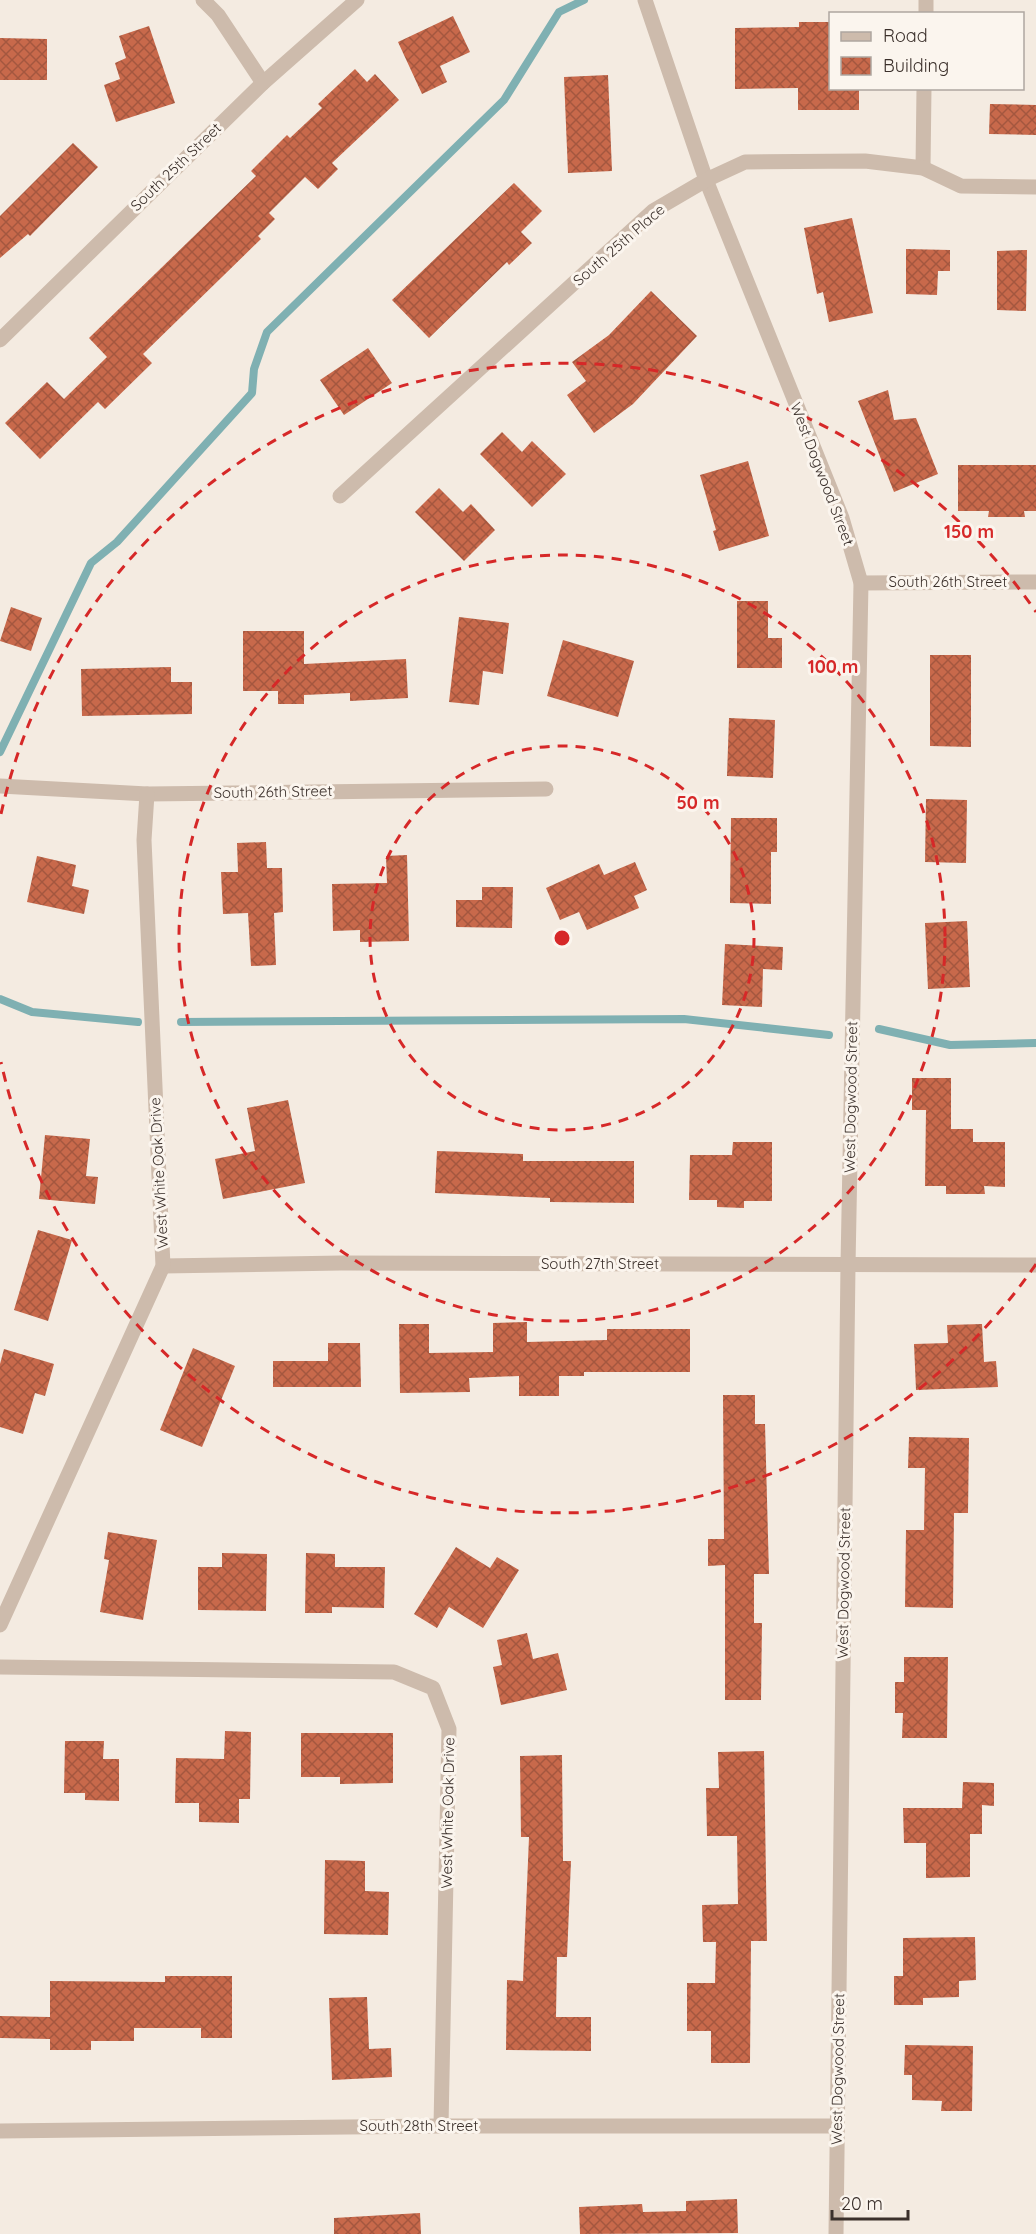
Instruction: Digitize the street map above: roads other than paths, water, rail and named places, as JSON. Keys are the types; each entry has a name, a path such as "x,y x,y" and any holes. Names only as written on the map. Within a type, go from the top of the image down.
{"street":[{"path":"203,0 218,15 262,83"},
{"name":"South 25th Street","path":"0,340 262,83 357,0"},
{"name":"West Dogwood Street","path":"645,0 706,180 842,518 861,583 848,1265 836,2234"},
{"path":"923,168 924,90"},
{"name":"South 25th Place","path":"340,496 654,211 706,180 745,162 865,161 923,168 961,186 1036,188"},
{"name":"South 26th Street","path":"861,583 1036,582"},
{"name":"South 26th Street","path":"0,786 147,794 546,789"},
{"name":"West White Oak Drive","path":"0,1625 163,1266 144,840 147,794"},
{"name":"South 27th Street","path":"163,1266 341,1263 1036,1265"},
{"name":"West White Oak Drive","path":"0,1667 394,1672 433,1688 449,1729 441,2126"},
{"name":"South 28th Street","path":"0,2131 441,2126 837,2126"}],"waterway":[{"path":"0,752 91,563 117,542 252,393 254,369 267,332 504,100 559,12 584,0"},
{"path":"0,999 32,1012 138,1022"},
{"path":"181,1022 684,1019 829,1035"},
{"path":"879,1029 950,1045 1036,1043"}]}
